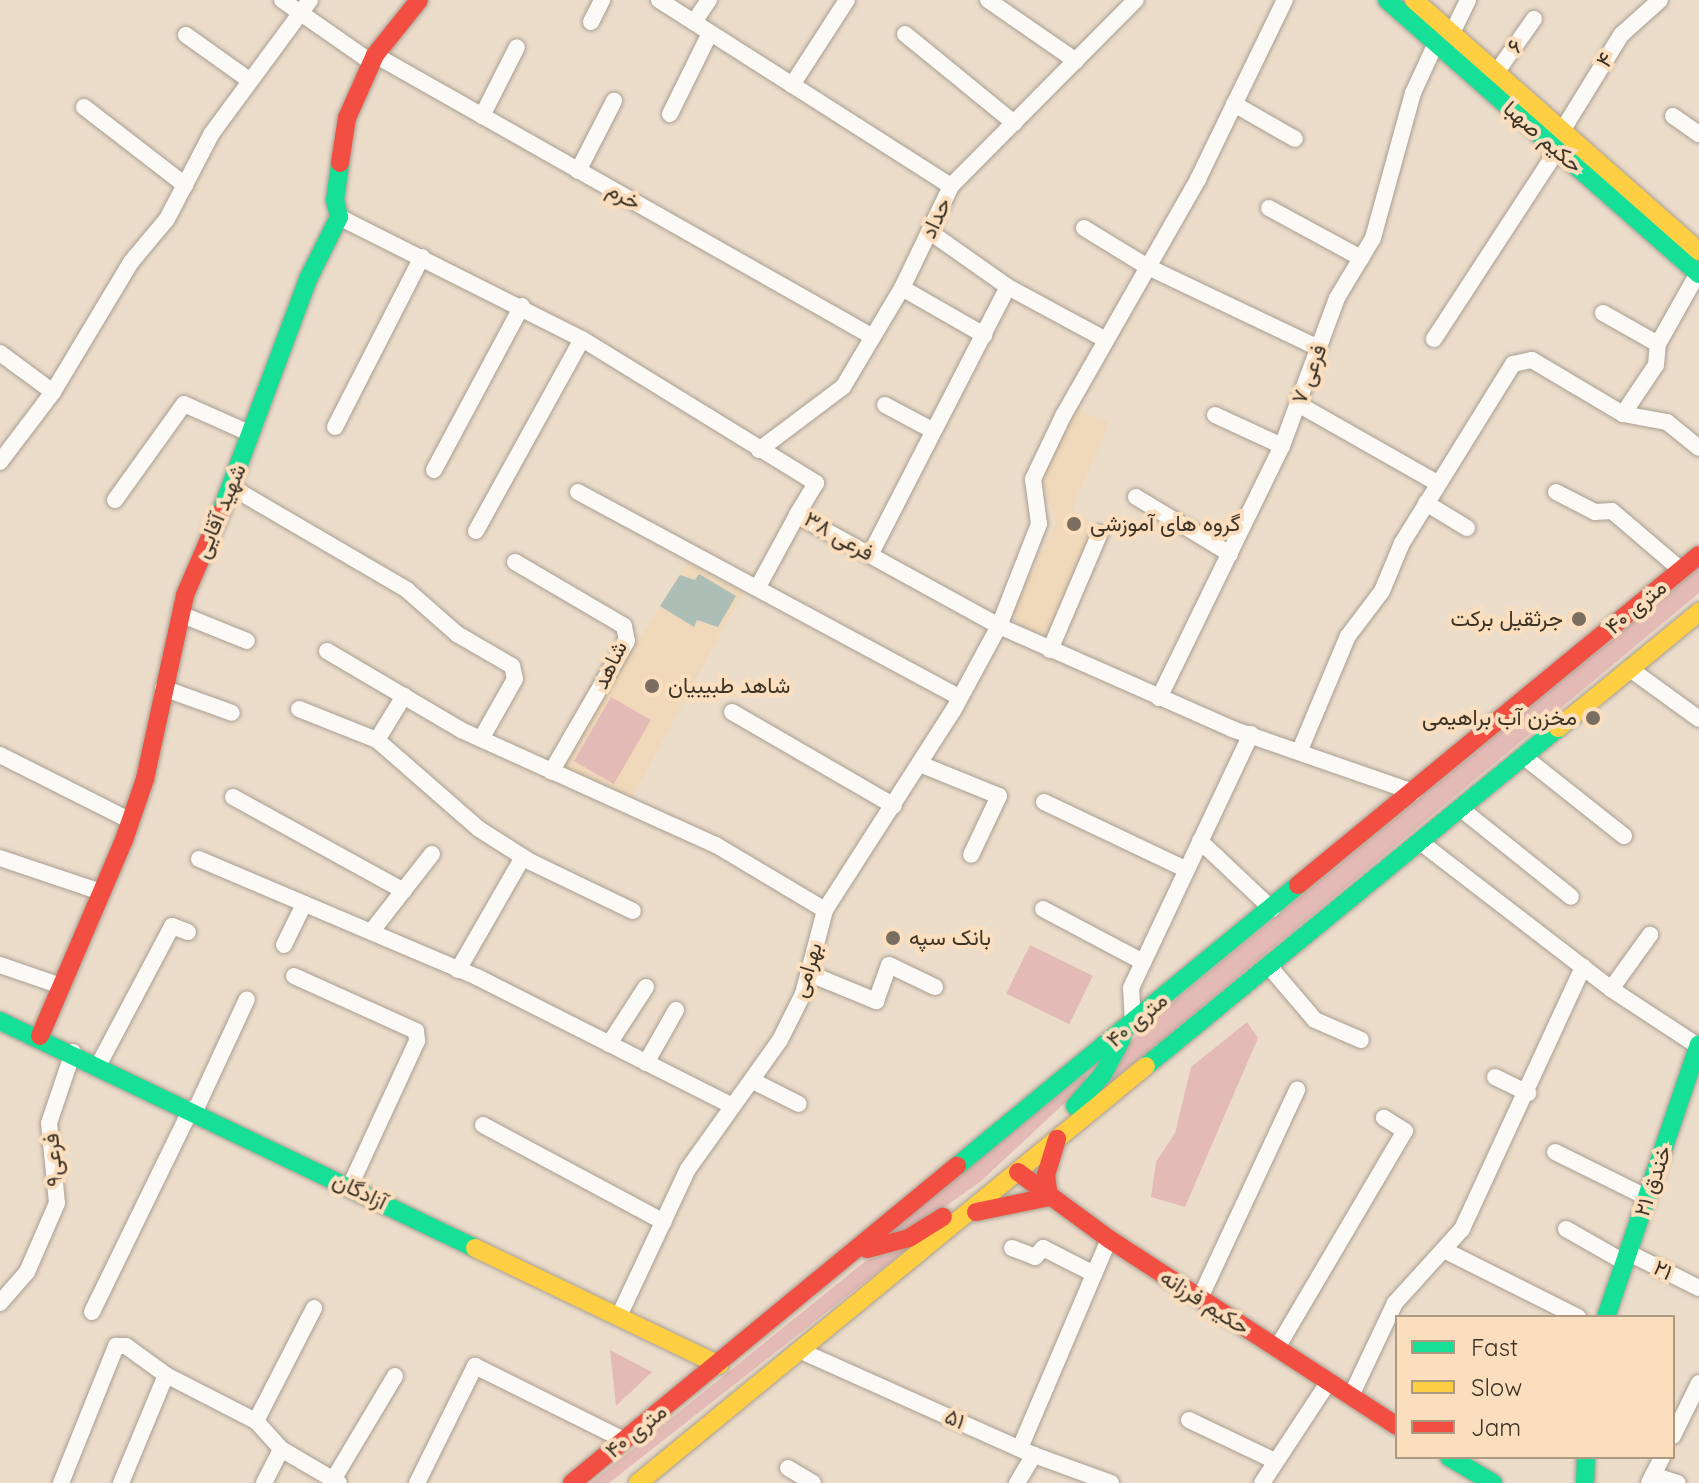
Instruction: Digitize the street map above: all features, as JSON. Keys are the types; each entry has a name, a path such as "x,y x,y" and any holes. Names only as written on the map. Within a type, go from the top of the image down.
{"main road":[{"name":"شهید آقایی","path":"40,1036 131,821 180,614 309,277 339,217 335,200 347,118 373,59 419,0"},
{"name":"حکیم صهبا","path":"1387,0 1496,73 1699,251"},
{"name":"حکیم صهبا","path":"1414,0 1444,38 1557,150 1698,273"},
{"name":"۴۰ متری","path":"572,1483 1699,555"},
{"name":"۴۰ متری","path":"638,1483 1699,612"},
{"name":"آزادگان","path":"0,1021 99,1064 719,1365"},
{"path":"856,1252 909,1238 1001,1172 1018,1172 1025,1150 1094,1088 1133,1024"},
{"name":"۲۱ خندق","path":"1607,1315 1699,1045"},
{"path":"962,1217 1016,1200 1049,1197 1046,1175 1058,1137"},
{"name":"حکیم فرزانه","path":"1018,1172 1109,1239 1395,1425"},
{"path":"1452,1459 1493,1483"},
{"path":"1585,1483 1586,1459"}],"street":[{"name":"خرم","path":"282,0 299,14 373,59 482,116 873,337"},
{"path":"0,462 53,392 84,336 185,185 249,80 310,0"},
{"path":"591,22 602,0"},
{"path":"659,0 951,186"},
{"path":"694,22 709,0"},
{"path":"792,85 847,0"},
{"path":"988,0 1076,61"},
{"name":"حداد","path":"759,450 843,387 902,288 951,186 1136,0"},
{"name":"بهرامی","path":"619,1316 688,1169 780,1040 808,973 825,910 920,764 999,626 1039,524 1033,479 1234,104 1285,0"},
{"name":"فرعی ۷","path":"1159,698 1282,446 1337,298 1373,238 1413,93 1468,0"},
{"name":"۴","path":"1562,131 1621,35 1660,0"},
{"name":"۶","path":"1496,73 1534,19"},
{"path":"670,114 710,33"},
{"path":"905,34 1014,123"},
{"path":"186,35 249,80"},
{"path":"482,116 517,47"},
{"path":"578,171 614,101"},
{"path":"1234,104 1295,139"},
{"path":"84,107 185,185"},
{"path":"1673,116 1698,132"},
{"path":"1434,339 1557,150"},
{"path":"1269,208 1361,258"},
{"name":"فرعی ۳۸","path":"339,217 522,306 582,339 816,483 797,515 999,626 1159,698 1413,792"},
{"path":"1084,228 1146,266 1319,348"},
{"path":"930,232 1008,287 1106,340"},
{"path":"335,427 422,257"},
{"path":"1623,414 1656,365 1658,344 1698,273"},
{"path":"870,555 1008,287"},
{"path":"902,288 984,335"},
{"path":"434,470 522,306"},
{"path":"1603,313 1658,344"},
{"path":"476,531 582,339"},
{"path":"0,353 53,392"},
{"path":"1300,750 1348,636 1382,591 1402,543 1513,364 1532,360 1623,414 1667,422 1699,448"},
{"path":"115,500 184,404 251,434"},
{"path":"1298,404 1437,483"},
{"path":"885,405 934,431"},
{"path":"1215,415 1282,446"},
{"path":"231,487 407,590 457,634 512,666 515,679 481,739"},
{"path":"578,492 739,583 759,585 958,697"},
{"path":"1556,492 1595,512 1612,511 1681,570"},
{"path":"1136,497 1230,554"},
{"path":"1426,503 1467,528"},
{"path":"759,585 797,515"},
{"path":"1050,650 1100,533"},
{"name":"شاهد","path":"515,562 624,626 627,641 551,772"},
{"path":"180,614 247,641"},
{"path":"327,651 481,739 716,845 825,910"},
{"path":"1630,669 1699,719"},
{"path":"163,688 232,713"},
{"path":"377,740 404,696"},
{"path":"299,709 377,740 479,829 523,857 633,911"},
{"path":"732,712 894,806"},
{"path":"1133,1024 1131,988 1251,734"},
{"path":"0,755 131,821"},
{"path":"1523,756 1624,836"},
{"path":"920,764 999,796 971,855"},
{"path":"233,797 404,891"},
{"path":"1044,802 1187,870"},
{"path":"1460,808 1571,897"},
{"path":"1200,841 1272,909"},
{"path":"1419,841 1611,989 1699,1045"},
{"path":"371,932 432,854"},
{"path":"458,970 523,857"},
{"path":"0,858 101,892"},
{"path":"199,859 458,970 732,1106"},
{"path":"284,945 304,904"},
{"path":"1043,909 1143,962"},
{"path":"99,1064 172,926 188,932"},
{"path":"1611,989 1650,935"},
{"path":"0,965 61,986"},
{"path":"808,973 876,1001 889,965 935,987"},
{"path":"1268,965 1315,1020 1361,1040"},
{"path":"1351,1396 1395,1303 1462,1229 1528,1093 1583,967"},
{"path":"294,976 416,1031 417,1041 350,1186"},
{"path":"609,1044 646,987"},
{"path":"92,1312 247,999"},
{"path":"646,1063 676,1010"},
{"name":"فرعی۹","path":"0,1303 27,1272 57,1203 49,1123 73,1052"},
{"path":"1495,1077 1528,1093"},
{"path":"753,1081 799,1104"},
{"path":"1200,1298 1297,1090"},
{"path":"1277,1348 1405,1131 1384,1118"},
{"path":"483,1125 664,1222"},
{"path":"1555,1152 1648,1198"},
{"name":"۲۱","path":"1566,1229 1699,1288"},
{"path":"1017,1483 1109,1239"},
{"path":"1012,1248 1035,1257 1043,1248 1094,1274"},
{"path":"1444,1250 1574,1315"},
{"path":"256,1421 314,1308"},
{"path":"61,1483 116,1346 126,1346 166,1375 256,1421 281,1449 336,1481 395,1376"},
{"name":"۵۱","path":"801,1351 1027,1451 1107,1482"},
{"path":"417,1483 475,1366 624,1440"},
{"path":"121,1483 166,1375"},
{"path":"1262,1483 1329,1381"},
{"path":"1679,1410 1699,1383"},
{"path":"1189,1420 1275,1461"},
{"path":"264,1483 281,1449"},
{"path":"1661,1459 1651,1479 1678,1483"},
{"path":"788,1468 813,1483"}],"shaded area":[{"name":"گروه های آموزشی","path":"1074,408 1109,423 1072,509 1094,525 1047,641 1020,626 1013,610 1056,523 1042,476"},
{"name":"شاهد طبیبیان","path":"687,563 743,592 632,798 560,766"},
{"path":"1699,568 1699,593 1109,1084 1131,1041 1152,1019"},
{"path":"611,697 651,720 614,784 574,761"},
{"path":"1030,945 1093,976 1069,1024 1006,994"},
{"path":"1247,1022 1258,1038 1185,1207 1151,1197 1156,1162 1175,1133 1191,1067"},
{"path":"1086,1073 1086,1083 980,1182 919,1225 885,1235"},
{"path":"907,1249 609,1483 591,1483 867,1260"},
{"path":"610,1350 652,1372 616,1406"}],"building":[{"path":"699,574 736,596 718,627 697,620 694,627 660,606 680,575 695,580"}],"traffic: fast":[{"path":"1387,0 1699,274"},
{"path":"221,512 309,277 339,217 335,200 340,163"},
{"path":"1146,1066 1558,728"},
{"path":"957,1166 1298,885"},
{"path":"0,1021 475,1248"},
{"path":"1075,1106 1103,1074 1122,1039"},
{"path":"1607,1315 1699,1044"},
{"path":"1452,1459 1493,1483"},
{"path":"1585,1483 1586,1459"}],"traffic: slow":[{"path":"1414,0 1699,251"},
{"path":"1558,728 1699,612"},
{"path":"638,1483 1146,1066"},
{"path":"475,1248 719,1365"}],"traffic: jam":[{"path":"340,163 347,118 375,55 419,0"},
{"path":"40,1036 124,840 145,779 185,595 221,512"},
{"path":"1298,885 1699,555"},
{"path":"976,1212 1049,1197 1046,1175 1057,1139"},
{"path":"572,1483 957,1166"},
{"path":"1018,1172 1109,1239 1395,1425"},
{"path":"867,1249 909,1238 943,1217"}],"place":[{"name":"گروه های آموزشی","path":"1074,524"},
{"name":"جرثقیل برکت","path":"1579,619"},
{"name":"شاهد طبیبیان","path":"652,686"},
{"name":"مخزن آب براهیمی","path":"1593,718"},
{"name":"بانک سپه","path":"893,938"}]}
